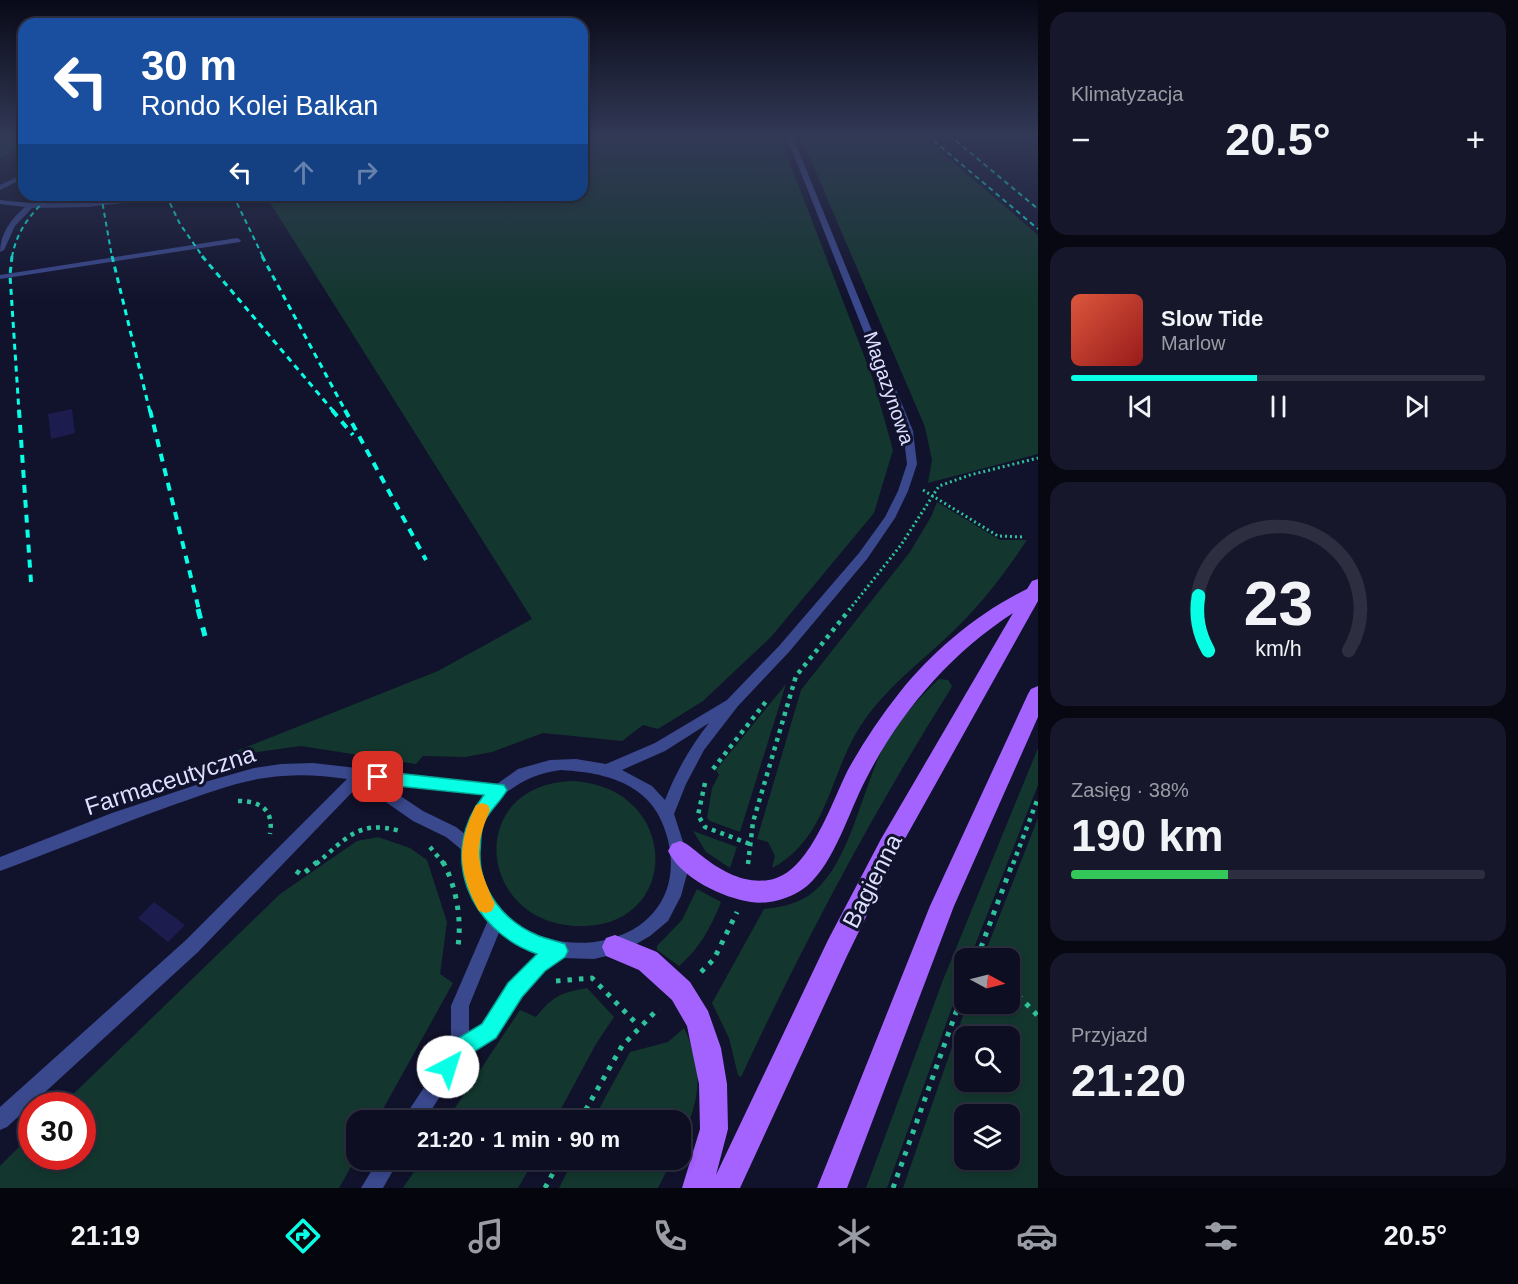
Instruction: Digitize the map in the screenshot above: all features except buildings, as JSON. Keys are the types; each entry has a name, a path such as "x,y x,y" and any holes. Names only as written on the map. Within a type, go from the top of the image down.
{"main road":[{"path":"680,851 694,866 710,876 743,890 783,887 797,879 807,869 819,849 865,758 893,716 939,664 980,625 1035,590"},
{"name":"Bagienna","path":"725,1188 837,949 889,846 1035,590"},
{"path":"832,1188 942,906 1038,694"},
{"path":"615,947 648,961 681,991 699,1020 708,1048 713,1084 714,1129 697,1188"}],"street":[{"name":"Magazynowa","path":"667,814 679,783 699,746 733,702 784,649 879,535 900,498 912,464 912,447 900,410 811,190"},
{"path":"0,202 29,207 70,207 123,201"},
{"path":"0,250 2,242 18,216 29,207"},
{"path":"0,277 237,240"},
{"name":"Magazynowa","path":"608,770 660,747 733,702"},
{"path":"561,764 585,764 608,770 631,780 651,795 667,814 680,851 680,875 672,898 659,919 639,935 615,947 587,952 558,951 535,944 515,933 497,919 484,902 475,885 470,865 470,847 478,815 498,790 517,777 538,768 561,764"},
{"name":"Farmaceutyczna","path":"0,864 112,820 254,774 281,770 313,770 498,790"},
{"path":"0,1120 192,946 359,776"},
{"name":"Farmaceutyczna","path":"359,776 418,816 451,832 470,847"},
{"path":"460,1049 460,1006 497,919"},
{"path":"420,1110 460,1049 489,1031 515,990 538,964 558,951"},
{"path":"371,1188 383,1170"}],"path":[{"path":"1024,537 998,536 932,496 939,486 951,481 1038,458"},
{"path":"770,697 706,778 698,815 705,827 750,844 753,822 793,677"},
{"path":"982,948 1038,798"},
{"path":"235,801 249,800 262,804 270,812 272,824 269,836 264,842"},
{"path":"418,816 409,834 428,845 445,866 461,934 456,958 475,968"},
{"path":"515,990 536,1002 553,981 592,978 638,1025"},
{"path":"1020,997 1038,1016"},
{"path":"893,1188 955,1014"},
{"path":"545,1188 555,1170"}],"green space":[{"path":"588,190 800,190 873,379 893,450 874,513 771,637 703,701 658,729 643,725 622,741 543,733 492,752 465,757 423,756 416,764 301,746 221,757 438,671 532,619 269,201 588,201"},
{"path":"824,190 986,190 1038,235 1038,454 928,483 932,460 925,427"},
{"path":"937,502 1000,540 1027,540 999,580 976,607 954,631 893,687 866,718 846,753 814,826 789,856 772,868 775,856 768,842 757,839 801,690 910,552"},
{"path":"939,679 948,680 952,686 893,784 840,880 741,1077 738,1075 729,1038 712,1003 764,909 792,904 808,896 822,884 843,850 874,768 887,741 908,712"},
{"path":"786,684 740,832 710,821 707,818 712,788 719,775 716,770"},
{"path":"1038,748 1038,785 974,948 956,948"},
{"path":"574,781 609,789 634,806 649,829 655,855 652,880 639,903 617,919 586,926 550,921 522,906 505,883 497,856 499,829 513,805 538,788"},
{"path":"1038,818 1038,1188 903,1188 954,1041 954,1092 1020,1092 1020,1026 959,1026 964,1014 1020,1014 1020,948 987,948"},
{"path":"693,831 737,847 730,868 706,852"},
{"path":"378,837 410,848 427,860 447,922 440,974 453,983 383,1110 346,1110 346,1170 349,1170 339,1188 0,1188 0,1166 18,1148 18,1170 96,1170 96,1092 75,1092 280,894 357,841"},
{"path":"697,889 721,902 704,937 679,966 657,950 657,946 682,920"},
{"path":"954,953 954,1002 887,1188 866,1188"},
{"path":"587,988 614,1017 596,1044 560,1110 454,1110 520,1010 536,1017 547,1004 558,996"},
{"path":"684,1028 691,1044 698,1085 691,1115 691,1110 598,1110 630,1052 668,1042"},
{"path":"415,1170 528,1170 518,1188 403,1188"},
{"path":"568,1170 667,1170 658,1188 559,1188"}],"railway":[{"path":"992,190 1038,229"},
{"path":"1016,190 1038,209"},
{"path":"12,257 21,230 45,201"},
{"path":"102,201 112,257"},
{"path":"169,201 180,224 203,257"},
{"path":"236,201 263,257"},
{"path":"12,256 10,275 19,412"},
{"path":"112,256 150,412"},
{"path":"202,256 334,412"},
{"path":"262,256 346,412"},
{"path":"19,410 31,582"},
{"path":"150,410 199,610"},
{"path":"332,410 353,435"},
{"path":"345,410 426,560"},
{"path":"198,609 205,636"}],"slow traffic":[{"path":"482,810 472,830 470,865 475,885 486,904"}],"route":[{"path":"378,777 498,790 478,815 472,830 470,865 475,885 497,919 515,933 535,944 558,951 538,964 515,990 489,1031 460,1049 448,1067"}]}
